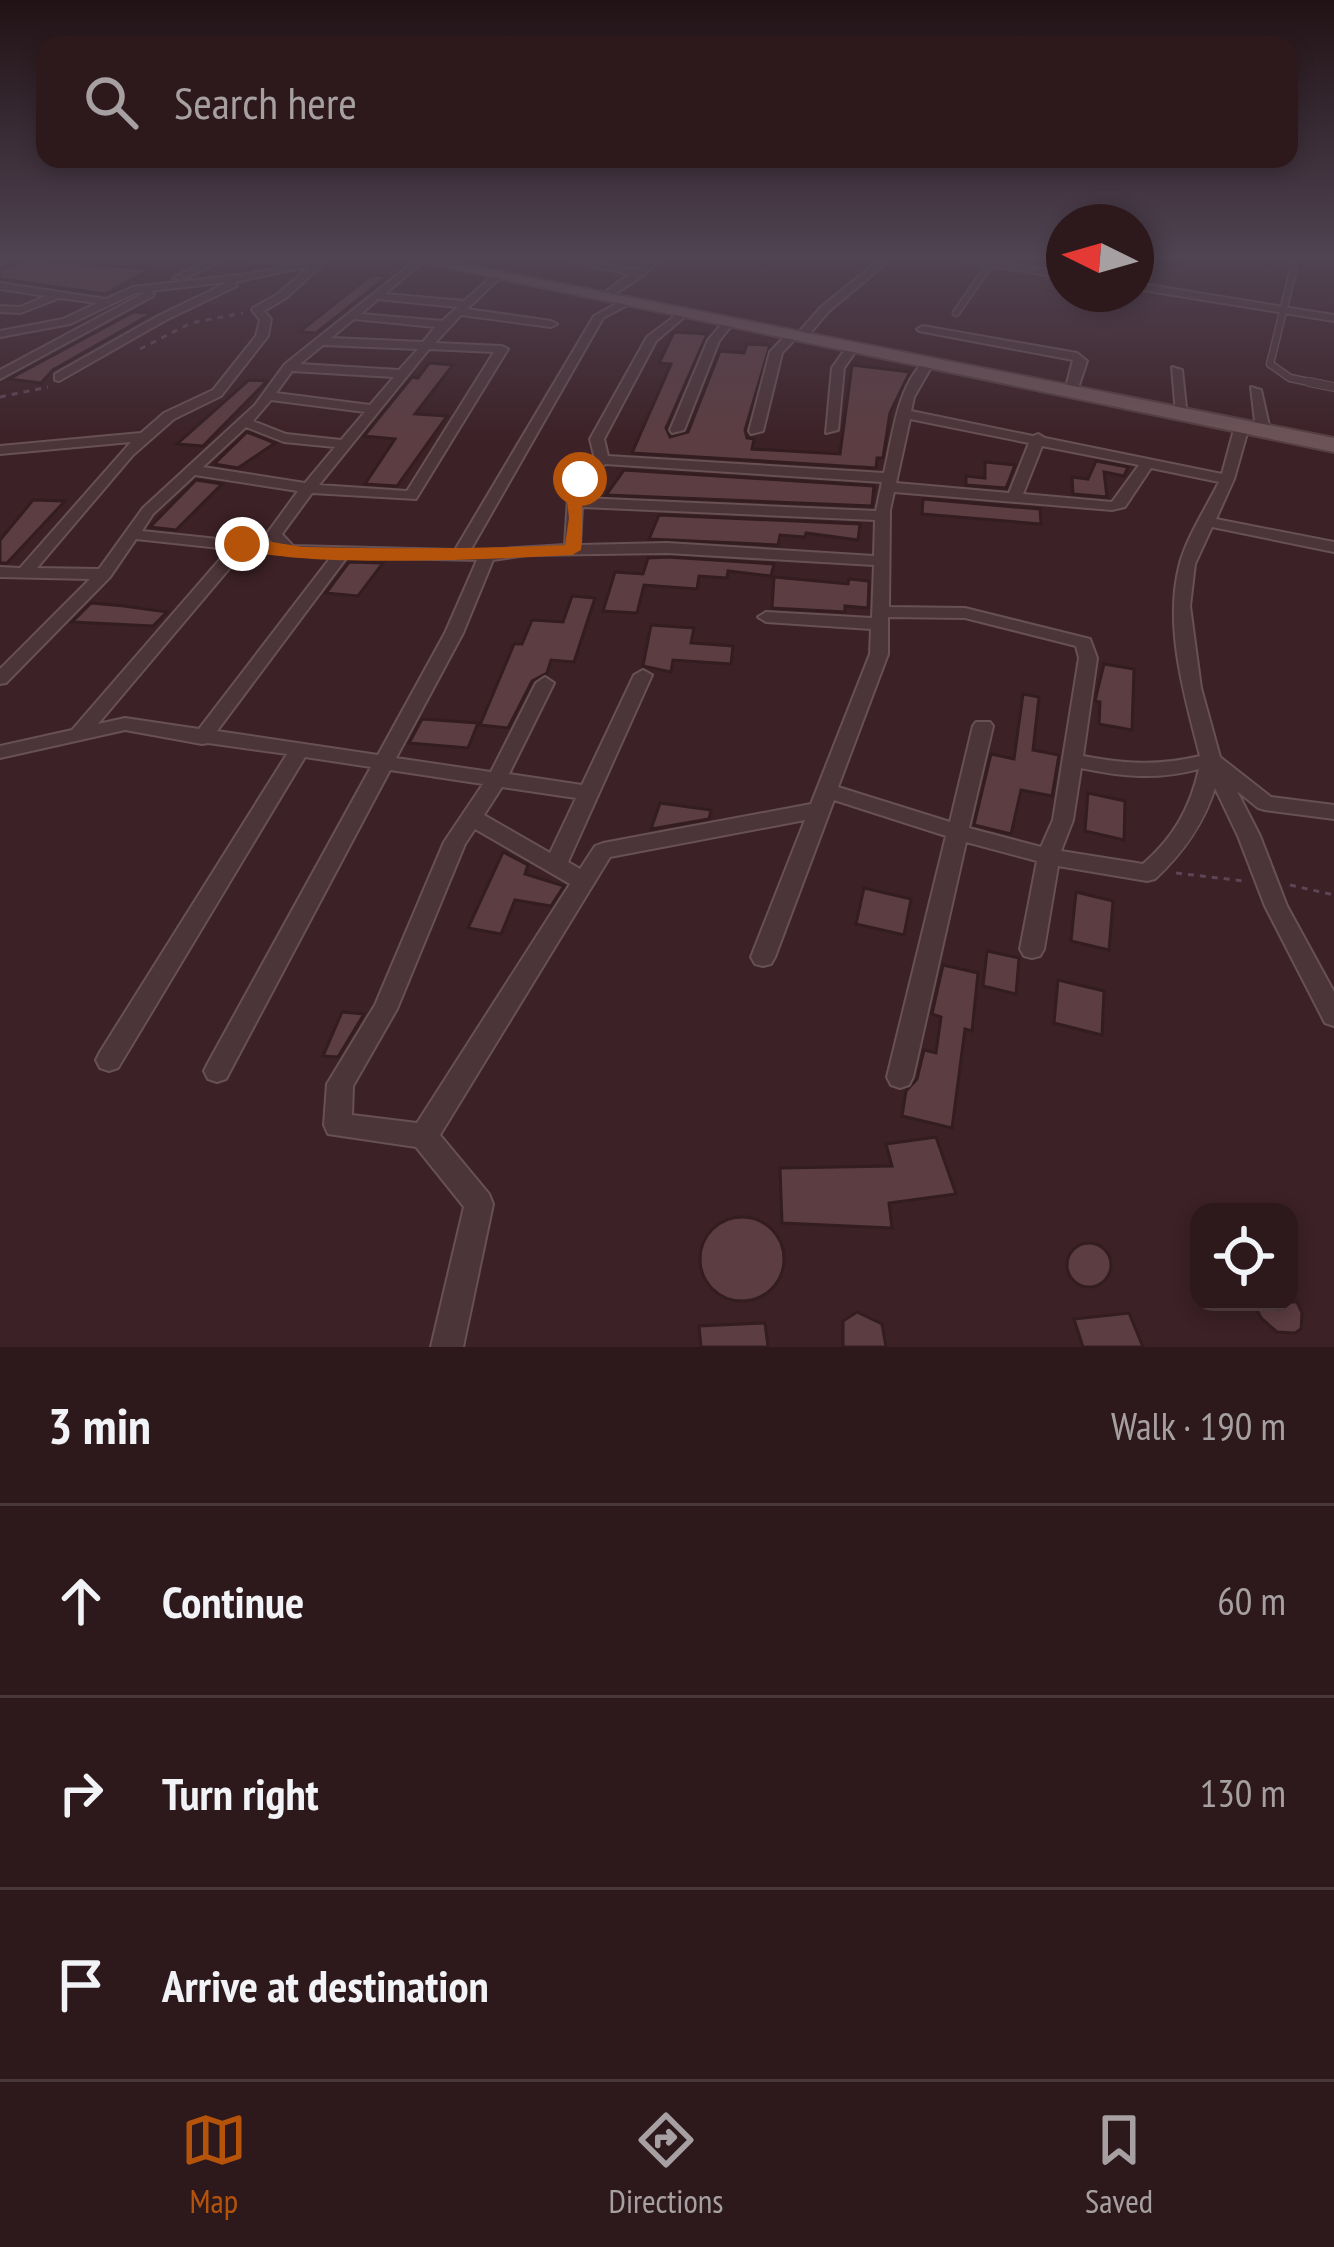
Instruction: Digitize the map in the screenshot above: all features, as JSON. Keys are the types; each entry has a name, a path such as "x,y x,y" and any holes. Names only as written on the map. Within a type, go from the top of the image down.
{"main road":[{"path":"714,318 1334,445"}],"street":[{"path":"0,334 73,318"},
{"path":"0,375 105,318"},
{"path":"59,377 162,318"},
{"path":"25,572 68,518 146,437 170,416 217,393 262,336 264,318"},
{"path":"0,679 104,574 148,511 271,396 289,367 350,318"},
{"path":"371,318 444,325"},
{"path":"289,551 274,535 452,318"},
{"path":"517,318 551,324"},
{"path":"460,555 597,318"},
{"path":"602,460 597,439 651,339 677,318"},
{"path":"756,431 776,352 815,318"},
{"path":"677,430 714,340 730,321"},
{"path":"923,329 1076,357 1081,361 1071,391"},
{"path":"194,470 404,498 415,492 502,349 321,341"},
{"path":"831,430 838,368 853,346"},
{"path":"763,957 879,654 883,516 904,414 928,362"},
{"path":"289,367 402,374"},
{"path":"1176,370 1182,414"},
{"path":"1255,390 1252,428 1187,564 1182,607 1192,688 1211,760 1334,1016"},
{"path":"271,396 373,409"},
{"path":"904,414 1227,479"},
{"path":"244,422 284,439 344,444"},
{"path":"0,450 146,437"},
{"path":"1014,499 1039,439"},
{"path":"572,550 576,483 602,460 889,482 1112,506 1120,504 1149,461"},
{"path":"576,502 883,516"},
{"path":"1206,520 1334,547"},
{"path":"132,534 342,553 487,556 685,549 882,561"},
{"path":"77,736 242,544"},
{"path":"202,738 342,553"},
{"path":"217,1071 454,633 487,556"},
{"path":"0,572 104,574"},
{"path":"766,617 965,614 1084,643 1088,658 1063,820 1049,853 1032,949"},
{"path":"555,866 643,675"},
{"path":"447,1347 479,1204 424,1136 338,1125 340,1084 385,1009 455,842 498,777 545,683"},
{"path":"0,752 125,724 588,793"},
{"path":"900,1077 983,726"},
{"path":"110,1060 298,752"},
{"path":"1071,760 1126,771 1166,771 1211,760"},
{"path":"1211,760 1265,803 1334,812"},
{"path":"424,1136 603,851 822,800 988,844 1049,853 1099,868 1147,873 1178,846 1204,803 1211,760"},
{"path":"471,818 584,882"}],"lane":[{"path":"1279,318 1273,369 1290,378 1334,387"}],"path":[{"path":"1147,873 1194,873 1334,896"}],"building":[{"path":"122,318 144,318 53,370 41,383 9,379"},
{"path":"317,318 335,318 316,333 299,332"},
{"path":"674,332 707,334 666,428 670,437 688,432 720,351 744,353 747,344 770,345 745,430 747,438 754,439 752,449 840,454 852,365 910,372 890,413 883,458 877,458 876,468 632,453 671,364 659,363"},
{"path":"429,363 453,365 415,414 447,416 397,486 365,484 395,439 364,436"},
{"path":"249,380 267,381 203,446 177,444"},
{"path":"247,432 275,443 238,468 214,464"},
{"path":"1096,461 1128,467 1124,476 1104,472 1107,497 1073,494 1072,477 1088,479"},
{"path":"985,462 1015,465 1006,488 966,485 966,476 985,478"},
{"path":"624,470 874,486 872,506 606,495"},
{"path":"196,480 222,484 176,530 150,527"},
{"path":"923,499 1040,509 1041,524 922,514"},
{"path":"33,500 65,501 7,563 0,563 0,540"},
{"path":"659,515 860,524 858,540 806,533 805,537 780,535 778,545 649,539"},
{"path":"648,558 774,564 771,576 728,571 727,578 699,576 697,589 644,585 637,613 603,611 615,572 643,574"},
{"path":"349,562 383,563 358,596 326,593"},
{"path":"774,577 848,584 849,579 869,581 868,608 845,606 845,612 772,608"},
{"path":"572,596 595,598 574,662 551,660 547,673 532,681 508,728 480,725 514,644 522,644 532,620 563,622"},
{"path":"91,603 167,612 153,626 72,622"},
{"path":"651,625 694,628 691,643 733,646 731,664 673,660 671,672 643,666"},
{"path":"1104,664 1134,669 1132,730 1099,724 1100,702 1095,701"},
{"path":"1023,694 1039,697 1033,750 1059,755 1052,796 1021,790 1011,834 974,825 991,754 1014,759"},
{"path":"422,719 478,723 468,748 409,743"},
{"path":"1088,793 1125,801 1124,840 1085,831"},
{"path":"660,803 711,810 709,819 651,829"},
{"path":"503,852 528,865 525,874 564,886 551,906 515,900 501,934 468,928"},
{"path":"864,888 911,899 904,935 856,924"},
{"path":"1076,892 1113,901 1109,950 1071,941"},
{"path":"987,951 1019,958 1016,994 983,986"},
{"path":"943,965 978,973 972,1031 965,1029 952,1128 902,1116 906,1091 917,1079 924,1050 936,1053 941,1017 932,1014"},
{"path":"1058,980 1104,991 1102,1035 1054,1023"},
{"path":"342,1012 364,1014 338,1057 323,1056"},
{"path":"936,1137 956,1194 889,1203 892,1228 782,1223 780,1168 892,1166 886,1144"},
{"path":"742,1217 772,1229 784,1259 772,1289 742,1301 712,1289 700,1259 712,1229"},
{"path":"1089,1243 1104,1250 1111,1265 1104,1280 1089,1287 1074,1280 1067,1265 1074,1250"},
{"path":"1298,1304 1301,1329 1277,1332 1258,1311 1298,1311"},
{"path":"857,1312 882,1324 886,1347 843,1347 843,1321"},
{"path":"1129,1313 1143,1347 1083,1347 1074,1319"},
{"path":"765,1323 768,1347 701,1347 699,1326"}],"route":[{"path":"242,544 289,551 487,556 572,550 578,518 574,490 580,479"}]}
